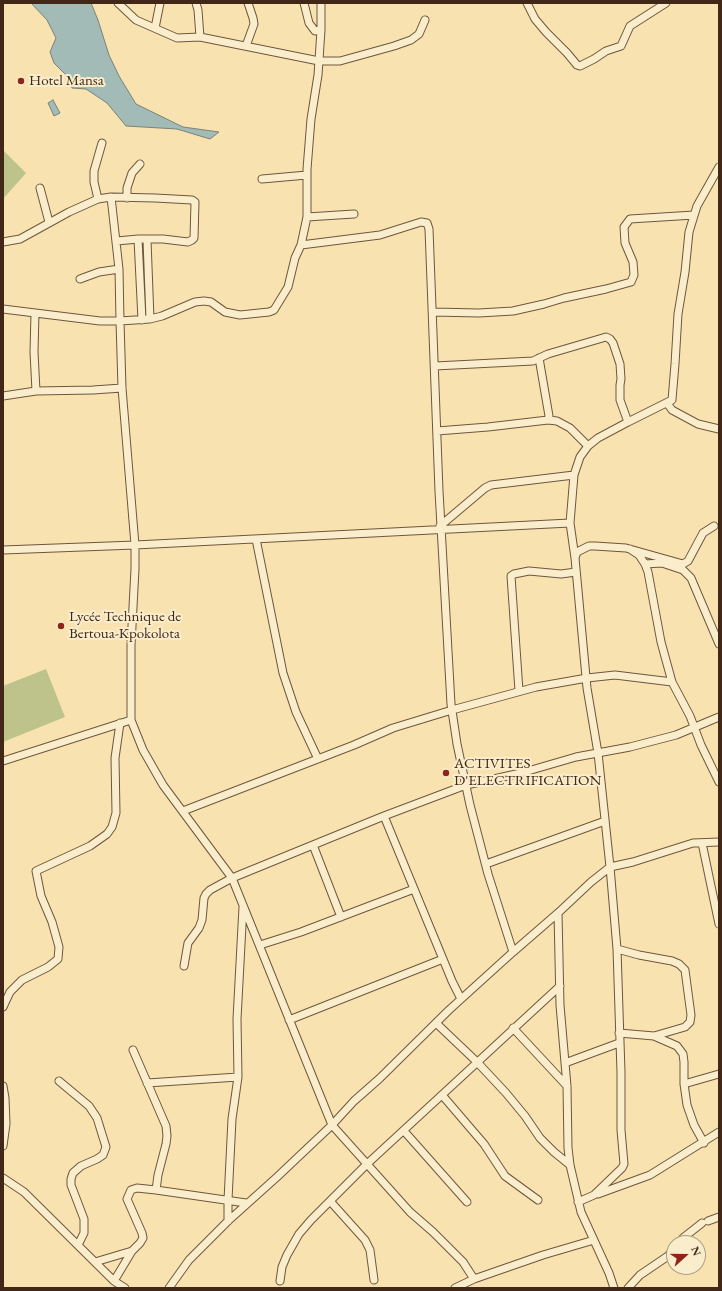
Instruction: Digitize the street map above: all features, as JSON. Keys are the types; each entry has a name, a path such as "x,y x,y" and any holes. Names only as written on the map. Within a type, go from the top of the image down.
{"street":[{"path":"118,3 136,20 178,38 200,37 319,61 348,60 411,40 419,34 425,20"},
{"path":"154,28 160,3"},
{"path":"196,3 200,37"},
{"path":"246,46 254,24 254,18 248,3"},
{"path":"304,3 309,22 315,31 321,30"},
{"path":"3,309 100,321 150,319 204,300 211,302 225,312 240,315 269,312 274,310 288,287 294,258 301,245 307,217 307,175 311,119 319,61 321,3"},
{"path":"527,3 535,19 567,53 577,66 594,59 606,51 621,46 630,26 666,3"},
{"path":"98,199 94,182 94,171 102,143"},
{"path":"127,198 127,188 132,174 140,164"},
{"path":"594,1195 622,1168 624,1164 621,1130 620,1043 614,899 570,523 574,475 580,457 588,446 598,438 672,400 678,314 685,272 689,232 697,206 719,167"},
{"path":"262,179 307,175"},
{"path":"40,188 50,222"},
{"path":"111,197 119,270 122,388 135,569 131,645 131,720 143,750 163,785 232,878 332,1125 410,1212 433,1232 463,1262 474,1280"},
{"path":"3,242 20,239 50,222 98,199 111,197 155,198 192,200 194,202 194,238 192,240 188,242 138,239 117,241"},
{"path":"307,217 354,214"},
{"path":"433,312 479,313 513,311 564,298 606,290 631,282 634,275 633,262 625,243 624,227 630,219 694,215"},
{"path":"301,245 380,235 421,222 427,223 430,228 440,528 452,710 466,785 498,908 513,952"},
{"path":"138,239 142,320"},
{"path":"147,240 150,319"},
{"path":"80,279 99,272 119,270"},
{"path":"35,313 34,352 36,391"},
{"path":"435,366 533,361 548,354 606,337 614,344 620,364 620,400 628,422"},
{"path":"539,358 549,416 548,420"},
{"path":"3,396 36,391 122,388"},
{"path":"667,403 672,410 698,424 719,429"},
{"path":"437,431 488,428 548,420 557,421 570,428 588,446"},
{"path":"440,528 484,488 491,485 574,475"},
{"path":"3,550 134,545 440,528 570,523"},
{"path":"575,558 577,552 589,546 626,548 683,564 688,561 703,533 714,526"},
{"path":"256,539 282,673 296,712 318,759"},
{"path":"630,549 639,555 648,572 661,642 672,682 690,716 701,745 719,782"},
{"path":"644,564 662,563 683,570 691,578 719,644"},
{"path":"519,691 511,576 529,571 561,574 576,572"},
{"path":"183,811 318,759 393,728 519,691 587,678 615,675 672,682"},
{"path":"184,966 188,943 199,928 202,920 204,898 206,894 210,890 232,878 384,816 466,785 521,773 576,757 630,747 676,735 719,717"},
{"path":"3,761 131,720"},
{"path":"3,1007 10,992 22,980 48,967 58,959 59,947 52,922 41,896 36,871 90,846 107,834 112,827 116,813 115,758 120,723"},
{"path":"384,816 461,999"},
{"path":"486,864 605,821"},
{"path":"169,1288 189,1260 246,1203 277,1177 332,1125 461,999 591,882 610,867 633,862 693,843 719,842"},
{"path":"702,843 716,897 719,924"},
{"path":"313,845 341,917"},
{"path":"260,945 301,932 414,888"},
{"path":"228,1221 232,1119 238,1077 237,1019 244,905"},
{"path":"558,913 560,986 567,1086 568,1148 570,1165 581,1212 609,1273 614,1288"},
{"path":"617,949 672,961 679,964 685,970 691,1015 690,1022 685,1027 654,1036"},
{"path":"289,1020 443,959"},
{"path":"280,1281 282,1268 287,1256 300,1234 311,1220 367,1164 560,986"},
{"path":"436,1023 477,1062 525,1116 540,1138 570,1165"},
{"path":"513,1028 567,1086"},
{"path":"619,1033 654,1036 677,1046 682,1054 684,1062 684,1084 687,1106 694,1125 704,1143"},
{"path":"565,1063 620,1043"},
{"path":"133,1050 166,1126 167,1136 156,1190"},
{"path":"684,1084 719,1074"},
{"path":"147,1083 238,1077"},
{"path":"59,1081 89,1106 97,1118 106,1148 103,1155 81,1166 73,1174 71,1179 71,1185 84,1219 85,1226 84,1233 78,1245"},
{"path":"3,1086 6,1124 3,1146"},
{"path":"442,1095 484,1144 505,1176 538,1200"},
{"path":"404,1130 467,1202"},
{"path":"578,1202 650,1174 704,1143 719,1132"},
{"path":"3,1178 24,1192 114,1281 125,1288"},
{"path":"114,1281 132,1251 143,1238 127,1199 131,1190 137,1188 156,1190 246,1203"},
{"path":"330,1201 356,1228 365,1240 370,1250 374,1280"},
{"path":"687,1235 705,1222 719,1217"},
{"path":"455,1288 543,1255 594,1240"},
{"path":"95,1262 132,1251"},
{"path":"628,1288 640,1275 666,1257"}],"green space":[{"path":"3,150 26,173 3,199"},
{"path":"46,669 65,717 3,742 3,686"}],"water":[{"path":"31,3 91,3 109,55 119,76 136,104 183,127 219,132 210,139 177,129 126,126 107,103 86,89 72,88 68,77 54,63 50,52 56,38 47,20"},
{"path":"53,100 60,113 54,116 48,103"}],"place":[{"name":"Hotel Mansa","path":"21,81"},
{"name":"Lycée Technique de Bertoua-Kpokolota","path":"61,626"},
{"name":"ACTIVITES D'ELECTRIFICATION","path":"446,773"}]}
